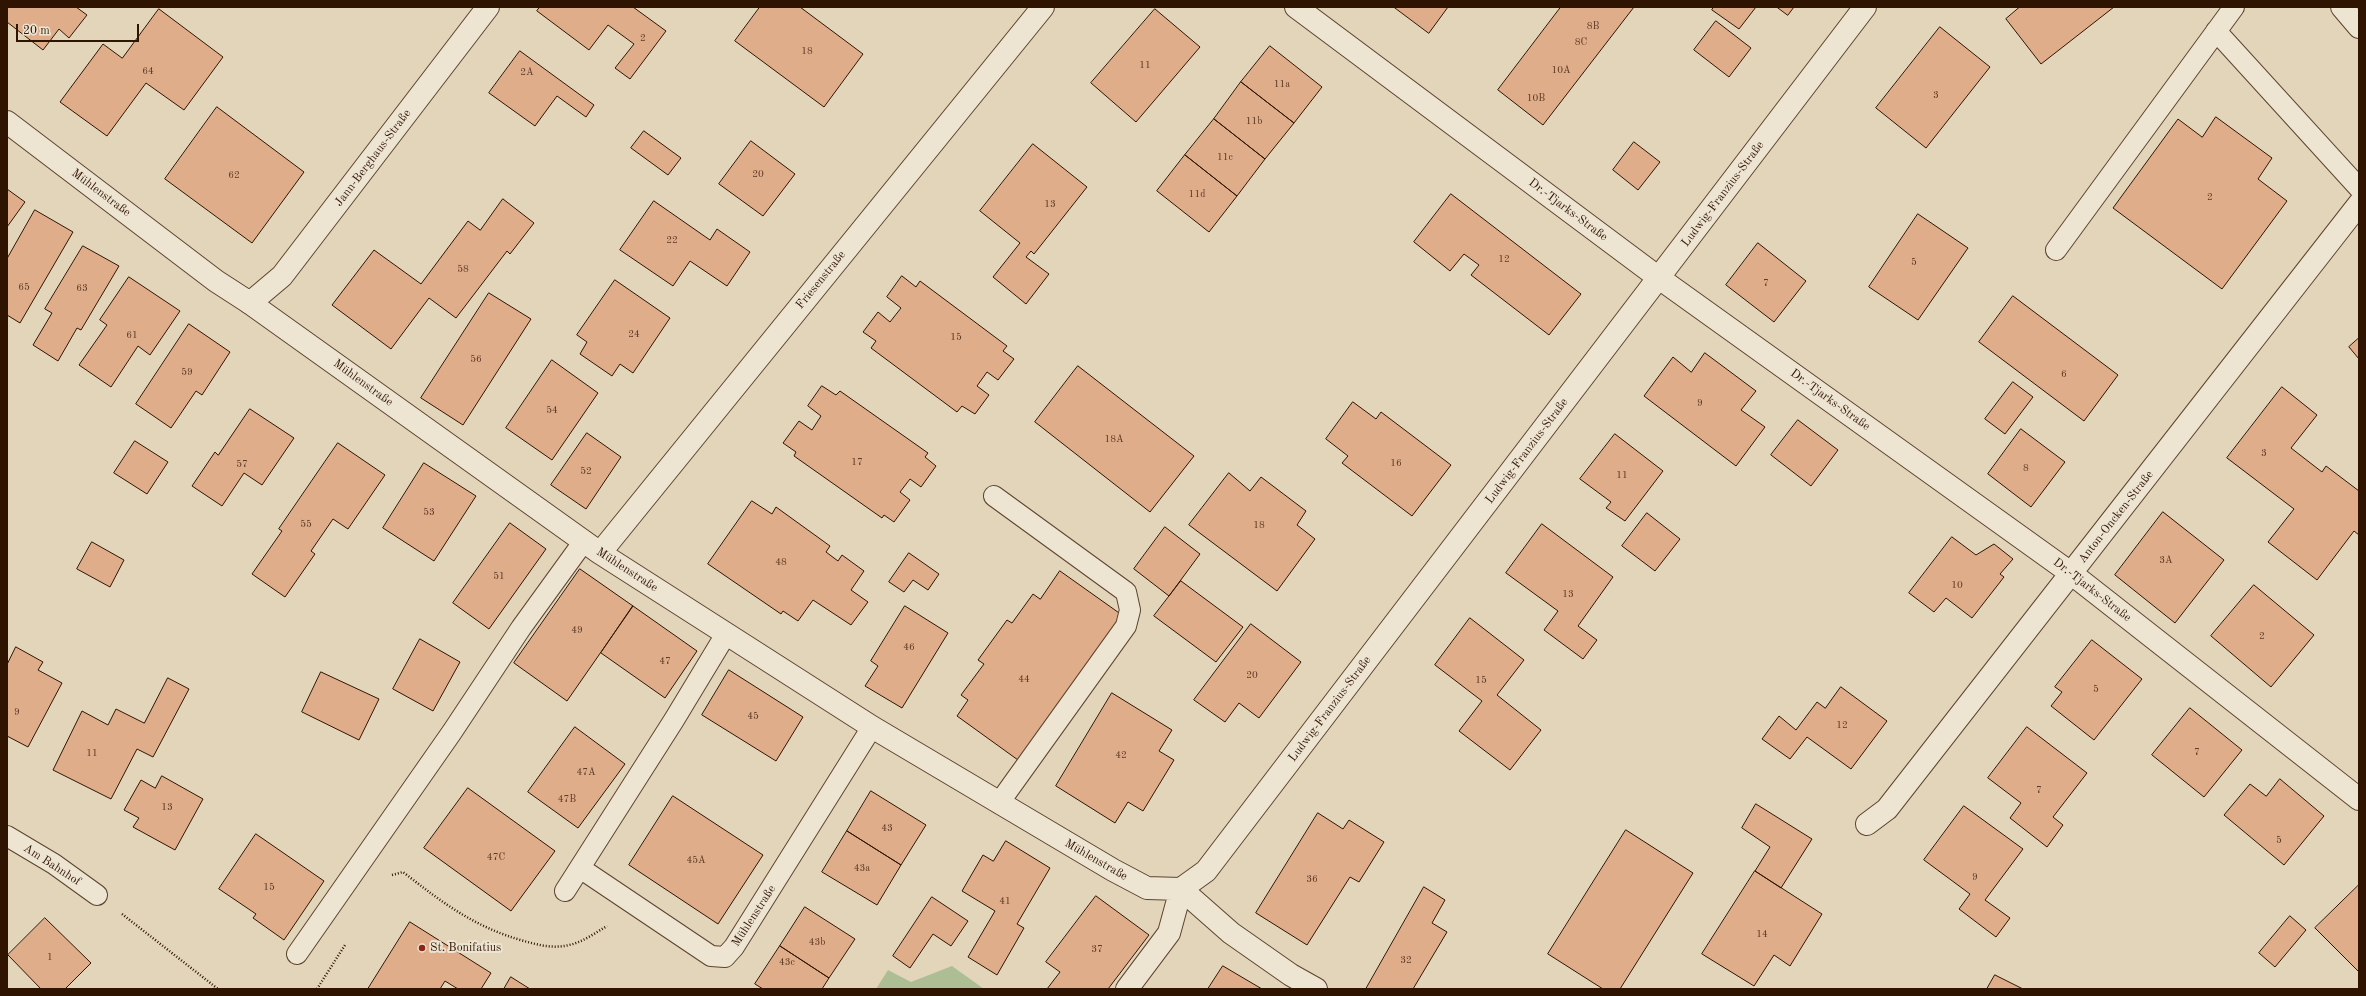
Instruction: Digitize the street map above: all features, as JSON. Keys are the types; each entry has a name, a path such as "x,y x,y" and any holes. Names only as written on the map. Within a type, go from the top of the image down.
{"street":[{"name":"Jann-Berghaus-Straße","path":"250,303 282,276 488,7"},
{"name":"Friesenstraße","path":"592,547 1043,7"},
{"name":"Dr.-Tjarks-Straße","path":"1296,7 1659,278 2072,574 2359,799"},
{"name":"Ludwig-Franzius-Straße","path":"1181,889 1206,871 1865,7"},
{"path":"2342,7 2359,27"},
{"name":"Mühlenstraße","path":"7,122 216,281 250,303 592,547 872,727 1113,870 1147,888 1181,889"},
{"name":"Anton-Oncken-Straße","path":"1867,824 1887,809 2072,574 2359,204"},
{"path":"1127,989 1169,934 1181,889 1231,933 1291,975 1316,989"}],"lane":[{"path":"2056,250 2234,7"},
{"path":"2216,31 2359,188"},
{"path":"994,496 1126,592 1130,610 1126,626 999,803"},
{"path":"297,954 452,732 520,628 592,547"},
{"path":"565,891 674,720 726,634"},
{"name":"Mühlenstraße","path":"580,868 711,956 724,957 734,947 872,727"},
{"name":"Am Bahnhof","path":"7,836 54,864 97,895"}],"path":[{"path":"390,875 402,872 455,912 497,934 543,946 569,946 587,938 609,925"},
{"path":"97,895 218,989"},
{"path":"317,989 347,942"}],"green space":[{"path":"952,966 984,989 876,989 888,970 911,982"}],"building":[{"path":"7,7 76,7 87,15 69,38 59,29 43,50 7,22"},
{"path":"540,7 633,7 666,31 630,79 615,68 634,44 608,25 589,50 537,11"},
{"path":"760,7 800,7 863,54 824,107 735,41"},
{"path":"1394,7 1448,7 1429,33"},
{"path":"1561,7 1634,7 1543,125 1498,90"},
{"path":"1714,7 1756,7 1739,29 1712,10"},
{"path":"1777,7 1794,7 1788,15"},
{"path":"2020,7 2114,7 2041,64 2006,19"},
{"path":"159,9 223,57 184,110 146,83 107,136 60,102 103,44 122,58"},
{"path":"1155,9 1200,47 1136,122 1091,83"},
{"path":"1716,21 1751,48 1729,77 1694,50"},
{"path":"1940,27 1990,67 1926,148 1876,108"},
{"path":"1270,46 1322,87 1294,123 1241,82"},
{"path":"520,51 594,105 586,117 557,96 535,126 489,93"},
{"path":"1241,82 1294,123 1265,159 1214,119"},
{"path":"217,107 304,172 252,243 165,179"},
{"path":"2216,117 2272,158 2258,179 2287,201 2222,289 2113,208 2178,119 2202,137"},
{"path":"1214,119 1265,159 1237,196 1185,155"},
{"path":"644,131 681,158 668,175 631,148"},
{"path":"751,141 795,174 763,216 719,184"},
{"path":"1634,142 1660,162 1638,190 1613,170"},
{"path":"1033,144 1087,187 1034,254 1031,251 1026,257 1049,274 1026,304 993,277 1020,243 980,211"},
{"path":"1185,155 1237,196 1209,232 1157,191"},
{"path":"7,189 25,202 7,227"},
{"path":"1451,194 1581,294 1549,335 1471,275 1479,265 1464,254 1450,271 1414,242"},
{"path":"503,199 534,223 510,254 507,251 456,318 429,298 391,349 332,305 374,250 421,284 468,221 480,230"},
{"path":"654,201 710,240 717,229 750,252 727,286 690,261 673,286 620,250"},
{"path":"35,210 73,232 20,323 7,315 7,259"},
{"path":"1918,214 1968,248 1918,320 1869,287"},
{"path":"1758,243 1806,281 1774,322 1726,285"},
{"path":"83,246 119,266 81,330 77,328 58,361 33,345 52,313 45,309"},
{"path":"902,276 916,287 920,281 1007,346 1003,351 1014,359 998,380 987,372 977,386 989,395 975,414 962,406 957,412 871,348 876,341 863,332 878,312 890,322 901,308 887,297"},
{"path":"129,277 180,311 150,355 138,346 111,387 79,365 107,325 100,320"},
{"path":"615,280 670,318 633,373 620,364 612,376 580,354 587,342 577,335"},
{"path":"489,293 531,319 463,425 421,398"},
{"path":"2013,296 2118,375 2084,421 1979,342"},
{"path":"189,324 230,352 202,395 196,391 171,428 136,404"},
{"path":"2359,338 2359,359 2349,347"},
{"path":"1705,353 1756,391 1741,410 1765,427 1736,466 1644,396 1673,357 1691,372"},
{"path":"552,360 598,393 552,460 506,428"},
{"path":"1078,366 1194,456 1150,512 1035,422"},
{"path":"2013,382 2033,397 2005,434 1985,419"},
{"path":"822,386 836,395 840,391 928,453 925,457 936,466 921,487 910,479 900,492 910,500 894,522 884,515 882,518 794,456 796,452 783,443 799,421 812,430 821,416 808,406"},
{"path":"2282,387 2317,415 2291,448 2322,472 2326,466 2359,491 2359,535 2354,531 2317,580 2268,542 2294,509 2227,458"},
{"path":"1353,402 1376,419 1381,412 1451,465 1412,516 1342,463 1348,456 1326,439"},
{"path":"250,409 294,438 262,485 244,473 222,506 192,486 215,452 218,455"},
{"path":"1798,420 1838,450 1811,486 1771,455"},
{"path":"2021,429 2065,462 2031,507 1988,474"},
{"path":"587,433 621,457 586,509 551,485"},
{"path":"1615,434 1663,471 1625,521 1606,508 1611,502 1580,479"},
{"path":"135,441 168,462 147,494 114,473"},
{"path":"338,443 385,475 348,529 333,519 311,551 315,554 285,597 252,574 282,531 279,529"},
{"path":"424,463 476,496 434,561 383,528"},
{"path":"1229,473 1250,491 1261,477 1306,511 1297,525 1315,539 1277,591 1189,525"},
{"path":"752,501 772,514 776,507 830,546 826,552 838,561 842,555 864,571 851,590 868,602 851,625 813,600 798,621 783,611 781,614 708,564"},
{"path":"2163,512 2224,560 2175,623 2115,575"},
{"path":"1647,513 1680,539 1655,571 1622,546"},
{"path":"510,523 546,549 489,629 453,603"},
{"path":"1542,524 1613,577 1578,626 1597,640 1583,659 1544,630 1558,611 1506,573"},
{"path":"1165,527 1200,554 1169,596 1134,569"},
{"path":"1952,537 1976,555 1994,544 2013,559 2000,574 2004,577 1972,618 1946,598 1934,612 1909,593"},
{"path":"92,542 124,560 110,587 77,569"},
{"path":"909,553 939,574 928,590 913,580 904,592 889,582"},
{"path":"580,569 633,606 567,701 514,663"},
{"path":"1060,571 1122,615 1018,760 957,716 968,700 961,695 984,664 978,660 1007,620 1012,623 1033,594 1040,599"},
{"path":"1181,581 1243,627 1216,662 1154,616"},
{"path":"2254,585 2314,635 2271,687 2211,636"},
{"path":"633,606 697,651 665,698 601,653"},
{"path":"905,606 948,633 902,708 865,686 878,666 871,661"},
{"path":"1470,618 1524,660 1497,695 1541,730 1510,770 1459,731 1482,701 1435,665"},
{"path":"1251,624 1301,662 1259,718 1239,703 1225,722 1194,700"},
{"path":"420,639 460,662 433,711 393,689"},
{"path":"2092,640 2142,679 2094,740 2051,706 2062,692 2055,687"},
{"path":"16,647 43,662 38,670 62,683 28,747 7,736 7,665"},
{"path":"729,670 803,717 776,761 702,715"},
{"path":"321,672 379,699 359,740 302,712"},
{"path":"168,678 189,689 153,757 137,749 111,799 53,770 82,711 108,725 116,709 144,723"},
{"path":"1841,687 1887,721 1851,769 1807,737 1790,759 1762,739 1779,716 1796,730 1817,702 1825,708"},
{"path":"1112,693 1172,730 1159,751 1174,760 1143,811 1128,802 1115,823 1056,786"},
{"path":"2190,708 2242,750 2204,797 2152,755"},
{"path":"575,727 625,764 578,828 528,792"},
{"path":"2027,727 2087,773 2053,817 2063,825 2047,847 2010,818 2021,803 1988,778"},
{"path":"162,776 203,799 175,850 133,827 139,818 124,810 141,780 155,788"},
{"path":"2280,779 2324,816 2284,865 2224,815 2250,784 2266,796"},
{"path":"468,788 555,851 511,911 424,848"},
{"path":"871,791 926,825 901,865 847,831"},
{"path":"673,796 763,855 718,924 629,865"},
{"path":"1756,804 1812,839 1781,888 1755,871 1770,847 1742,828"},
{"path":"1964,806 2023,849 1985,900 2010,918 1996,937 1959,909 1970,894 1924,860"},
{"path":"1318,813 1343,829 1349,820 1384,842 1359,882 1350,877 1307,945 1256,913"},
{"path":"1626,830 1693,873 1620,989 1603,989 1548,954"},
{"path":"847,831 901,865 877,905 822,872"},
{"path":"256,834 324,881 284,940 253,918 256,914 219,889"},
{"path":"1006,841 1050,868 1017,924 1024,928 997,975 968,957 995,911 962,891 983,855 993,861"},
{"path":"1755,871 1822,914 1790,966 1774,955 1754,986 1702,954"},
{"path":"2358,886 2359,887 2359,972 2315,928"},
{"path":"1424,887 1445,900 1432,923 1447,932 1413,989 1366,989"},
{"path":"1096,896 1149,935 1108,989 1047,989 1060,972 1046,962"},
{"path":"932,897 968,921 951,946 933,934 910,968 893,956"},
{"path":"805,907 855,939 829,978 780,946"},
{"path":"2290,916 2306,930 2275,967 2259,953"},
{"path":"45,918 91,963 65,989 41,989 8,955"},
{"name":"St. Bonifatius","path":"410,922 491,973 481,989 458,989 445,981 440,989 368,989"},
{"path":"780,946 829,978 822,989 763,989 755,984"},
{"path":"1223,966 1262,989 1208,989"},
{"path":"1995,975 2023,989 1987,989"},
{"path":"511,977 530,989 504,989"}],"place":[{"name":"St. Bonifatius","path":"422,948"}]}
